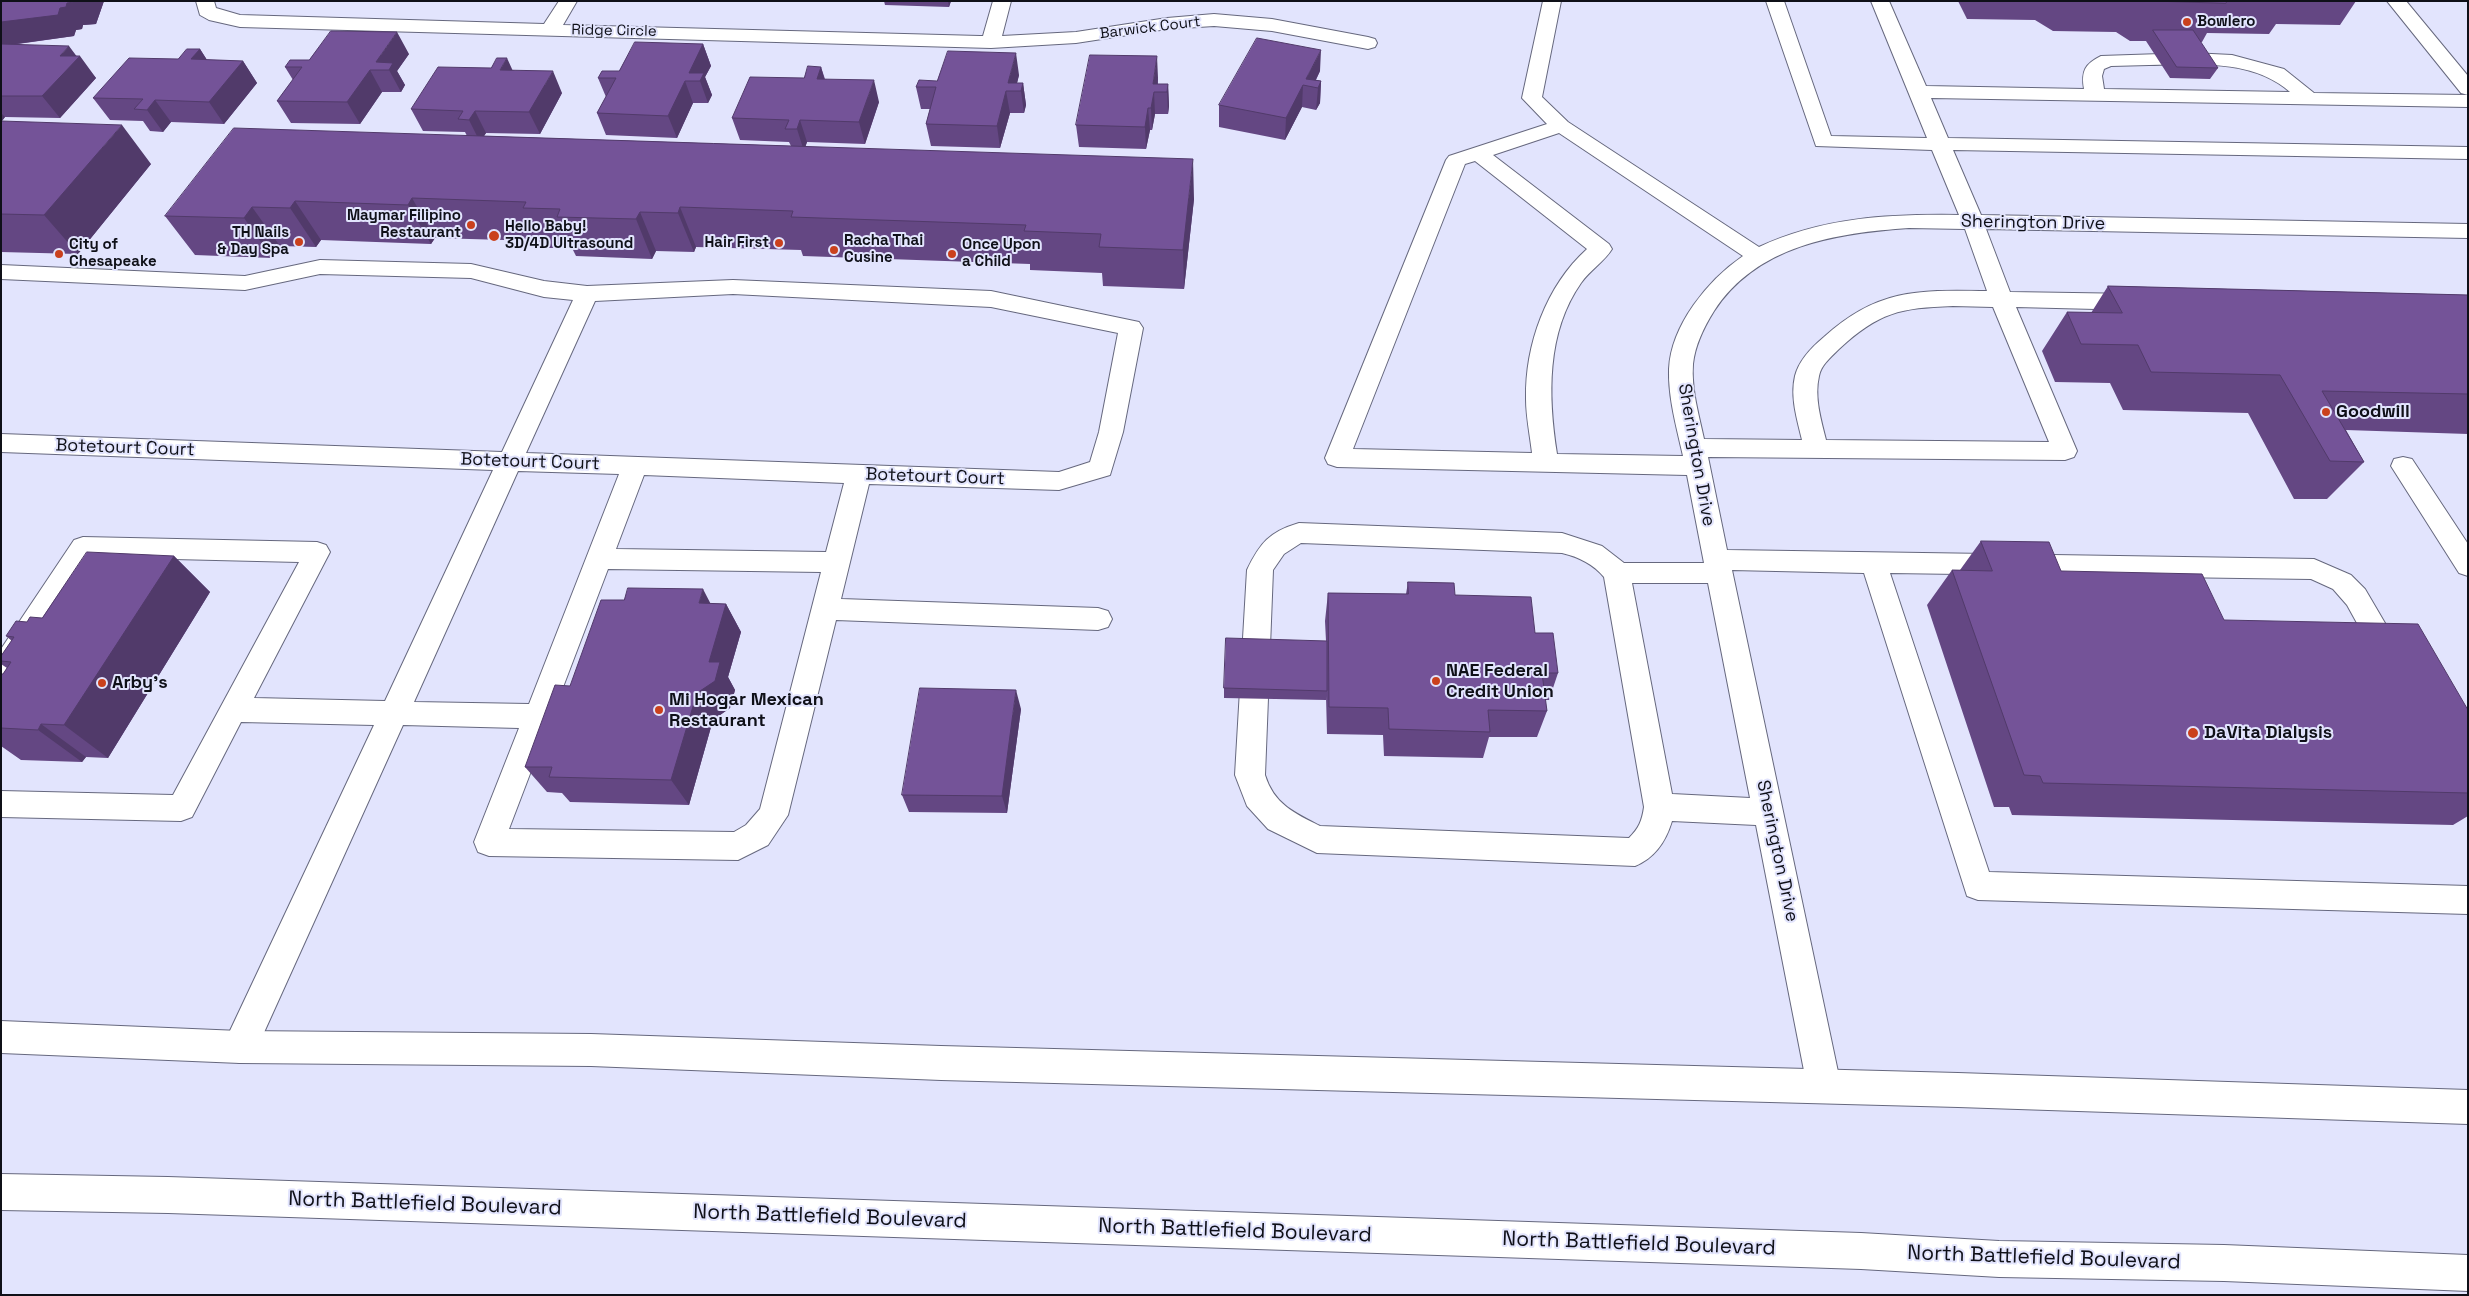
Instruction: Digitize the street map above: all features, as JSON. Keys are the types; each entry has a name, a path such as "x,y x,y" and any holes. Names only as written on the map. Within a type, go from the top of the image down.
{"street":[{"name":"Ridge Circle","path":"205,1 208,11 216,16 240,20 991,42"},
{"path":"550,30 568,1"},
{"path":"991,42 1002,1"},
{"path":"1552,1 1532,98 1562,126 1758,256"},
{"path":"1775,1 1824,142 2468,153"},
{"path":"1562,126 1456,160 1337,458 1546,463 1816,450 2065,451 2001,299 1973,222 1880,1"},
{"path":"2396,1 2468,89"},
{"name":"Barwick Court","path":"991,42 1046,41 1092,36 1178,22 1214,20 1262,24 1368,43"},
{"path":"2095,95 2092,76 2095,66 2108,60 2223,60 2272,71 2288,79 2308,98"},
{"path":"1918,92 2468,101"},
{"path":"1478,153 1601,249 1590,258 1561,296 1548,326 1538,392 1546,463"},
{"name":"Sherington Drive","path":"1824,1086 1695,457 1681,369 1688,336 1708,298 1748,261 1758,256 1787,242 1831,228 1863,223 1909,221 2468,231"},
{"path":"1,272 245,283 320,267 471,271 544,289 586,294 240,1047"},
{"name":"Botetourt Court","path":"1,443 1059,481 1101,468 1111,432 1132,328 991,299 733,287 586,294"},
{"path":"1816,450 1806,397 1807,374 1820,353 1873,311 1926,300 2001,299 2160,303"},
{"path":"636,466 490,842 738,846 757,835 773,815 859,474"},
{"path":"2403,466 2468,566"},
{"path":"1299,533 1562,542 1584,548 1605,559 1618,573 1658,807 1656,827 1647,842 1635,852 1317,839 1279,820 1257,797 1250,775 1260,570 1268,553 1280,540 1299,533"},
{"path":"1,672 83,547 317,552 181,808 1,804"},
{"path":"600,559 837,562"},
{"path":"1874,563 1978,886 2468,900"},
{"path":"1618,573 1718,567 1874,563 2314,569 2342,582 2356,597 2400,675"},
{"path":"825,609 1098,619"},
{"path":"233,710 538,716"},
{"path":"1658,807 1769,812"},
{"path":"1,1037 240,1047 591,1050 941,1063 1824,1086 2468,1107"},
{"name":"North Battlefield Boulevard","path":"1,1192 188,1196 1861,1251 1998,1259 2224,1263 2468,1273"}],"building":[{"path":"1,1 81,1 67,3 66,7 60,8 58,15 1,22"},
{"path":"2152,1 2227,1 2226,3"},
{"path":"2153,30 2193,30 2218,68 2177,67"},
{"path":"331,31 397,32 376,62 393,63 389,70 370,70 347,102 277,101 302,67 285,67 290,60 309,60"},
{"path":"1257,38 1321,50 1306,79 1321,81 1318,88 1303,85 1286,118 1219,105"},
{"path":"635,42 703,44 689,73 704,73 700,81 685,81 668,116 597,113 616,78 598,78 602,71 619,71"},
{"path":"1,44 69,46 60,56 80,56 42,96 1,96"},
{"path":"187,49 200,49 191,59 243,61 209,102 155,100 147,110 134,109 143,99 93,98 129,58 178,59"},
{"path":"948,51 1016,53 1008,83 1023,83 1021,91 1006,91 997,126 926,124 936,87 916,87 919,80 937,81"},
{"path":"1090,55 1157,56 1153,84 1168,84 1167,92 1154,92 1151,108 1148,108 1145,127 1076,125"},
{"path":"497,58 507,58 500,70 553,71 529,112 475,111 469,120 458,119 463,111 411,109 438,67 491,68"},
{"path":"808,66 821,67 817,79 874,80 859,122 800,120 797,129 785,129 789,120 732,118 750,77 804,78"},
{"path":"1,121 122,125 44,215 1,214"},
{"path":"234,128 1193,159 1183,250 1099,247 1101,234 1024,231 1026,225 791,217 793,211 680,207 678,213 640,212 636,219 557,217 560,209 523,208 526,202 412,198 408,205 295,201 290,208 252,207 244,218 165,216"},
{"path":"2108,286 2468,295 2468,394 2322,391 2364,462 2330,461 2280,375 2151,372 2138,345 2081,344 2067,312 2122,313"},
{"name":"DaVita Dialysis","path":"1981,541 2049,542 2061,571 2202,574 2224,620 2418,624 2468,710 2468,793 2043,783 2040,776 2024,775 1952,570 1992,571"},
{"path":"87,552 174,556 64,725 41,724 38,730 1,728 1,674 3,674 11,662 1,661 1,656 14,637 6,636 16,621 27,622 30,617 42,618"},
{"name":"NAE Federal Credit Union","path":"1408,582 1454,583 1455,595 1531,597 1535,633 1553,633 1558,673 1542,673 1547,711 1488,710 1490,732 1389,729 1388,708 1329,707 1328,593 1408,594"},
{"name":"Mi Hogar Mexican Restaurant","path":"628,588 703,589 699,603 726,604 709,662 720,662 715,681 697,693 671,780 549,777 552,767 525,767 555,685 570,686 601,600 624,600"},
{"path":"1226,638 1327,641 1327,691 1224,688"},
{"path":"920,688 1016,690 1002,796 902,795"}],"place":[{"name":"Bowlero","path":"2187,22"},
{"name":"Maymar Filipino Restaurant","path":"471,225"},
{"name":"Hello Baby! 3D/4D Ultrasound","path":"494,236"},
{"name":"TH Nails & Day Spa","path":"299,242"},
{"name":"Hair First","path":"779,243"},
{"name":"Racha Thai Cusine","path":"834,250"},
{"name":"City of Chesapeake","path":"59,254"},
{"name":"Once Upon a Child","path":"952,254"},
{"name":"Goodwill","path":"2326,412"},
{"name":"NAE Federal Credit Union","path":"1436,681"},
{"name":"Arby's","path":"102,683"},
{"name":"Mi Hogar Mexican Restaurant","path":"659,710"},
{"name":"DaVita Dialysis","path":"2193,733"}]}
